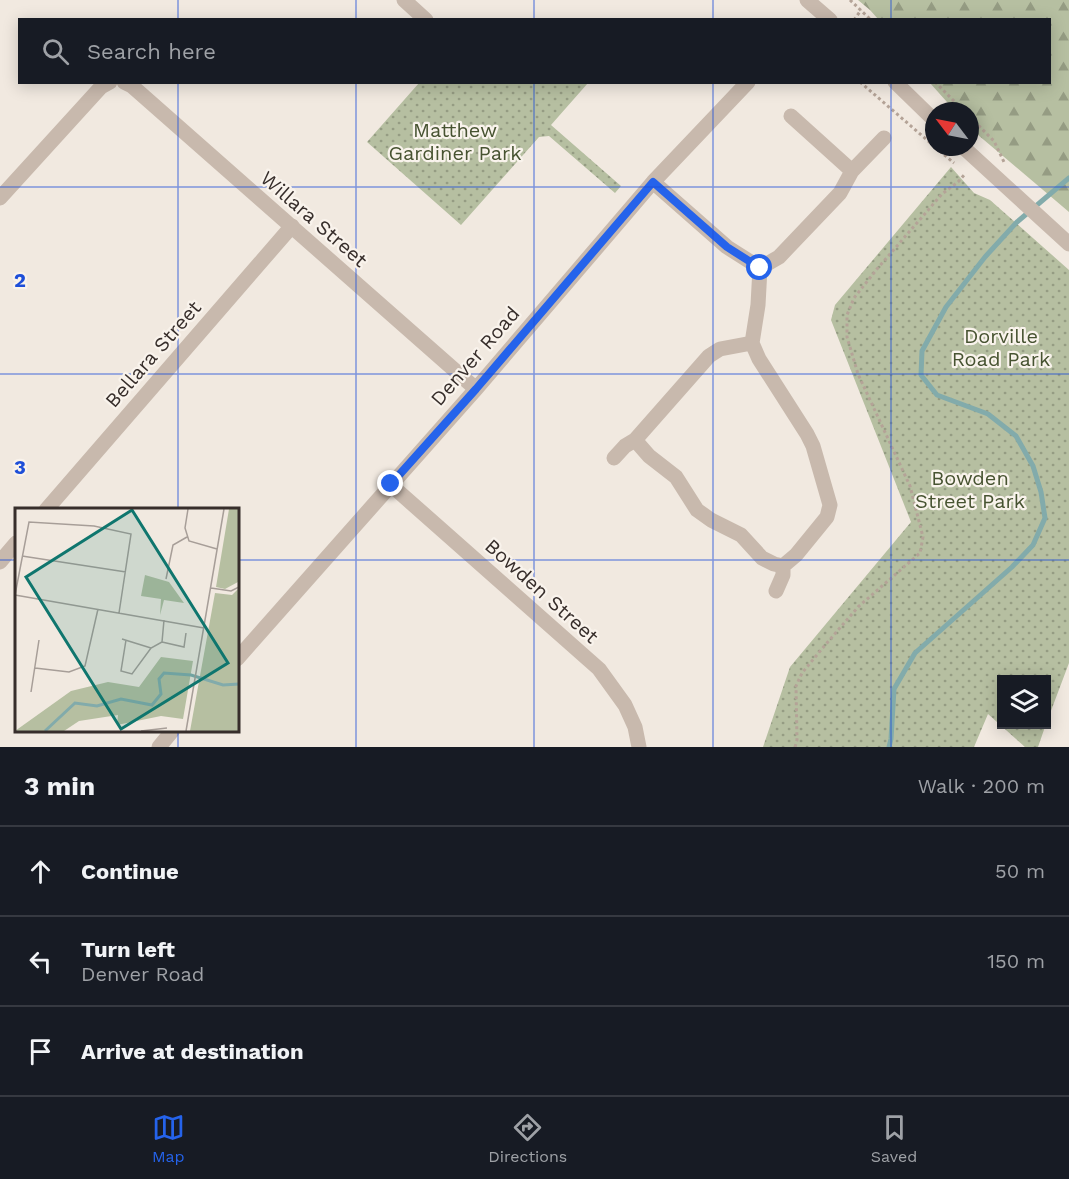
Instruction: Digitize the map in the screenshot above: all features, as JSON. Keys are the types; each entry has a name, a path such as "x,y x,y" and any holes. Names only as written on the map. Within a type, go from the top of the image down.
{"street":[{"path":"404,0 424,18"},
{"path":"810,9 826,18"},
{"path":"0,198 101,87 106,84"},
{"name":"Willara Street","path":"128,84 476,389"},
{"name":"Denver Road","path":"238,658 476,389 653,182 746,84"},
{"path":"897,84 925,111"},
{"path":"791,116 852,171"},
{"path":"760,268 780,257 840,193 852,171 884,138"},
{"path":"973,156 1069,244"},
{"path":"653,182 727,247 760,268"},
{"name":"Bellara Street","path":"47,508 292,226"},
{"path":"760,268 758,305 752,343 759,359 813,446 830,505 827,517 796,555 783,566 783,575 776,591"},
{"path":"614,458 625,446 635,440 709,356 720,349 752,343"},
{"path":"635,440 649,456 676,477 697,510 741,535 762,558 783,566"},
{"name":"Bowden Street","path":"391,484 598,669 625,705 635,727 639,747"},
{"path":"0,562 15,544"},
{"path":"159,747 172,732"}],"path":[{"path":"850,0 869,18"},
{"path":"855,18 861,10"},
{"path":"862,84 925,138"},
{"path":"937,84 955,102"},
{"path":"979,126 994,141 1006,166"},
{"path":"795,747 797,740 796,686 802,674 858,607 920,553 923,537 910,486 858,374 847,337 847,315 854,298 877,269 942,194 965,174 945,156"}],"green space":[{"path":"858,0 1069,0 1069,212 979,136 979,102 947,102 931,84 1051,84 1051,18 877,18"},
{"name":"Matthew Gardiner Park","path":"418,84 587,84 551,125 621,186 615,193 549,136 539,137 461,225 367,142"},
{"path":"951,167 974,193 990,200 1069,270 1069,663 1051,711 1051,675 997,675 997,722 988,714 974,747 763,747 790,667 911,522 831,320 835,305"},
{"path":"1005,729 1044,729 1038,747 1025,747"}],"waterway":[{"path":"889,747 894,689 915,653 1012,567 1033,545 1045,518 1041,492 1033,466 1016,436 988,414 937,395 921,375 922,351 946,307 985,257 1017,222 1069,178"}],"route":[{"path":"391,484 476,389 653,182 727,247 760,268"}],"park label":[{"name":"Dorville Road Park","path":"1001,348"},
{"name":"Bowden Street Park","path":"970,490"}]}
